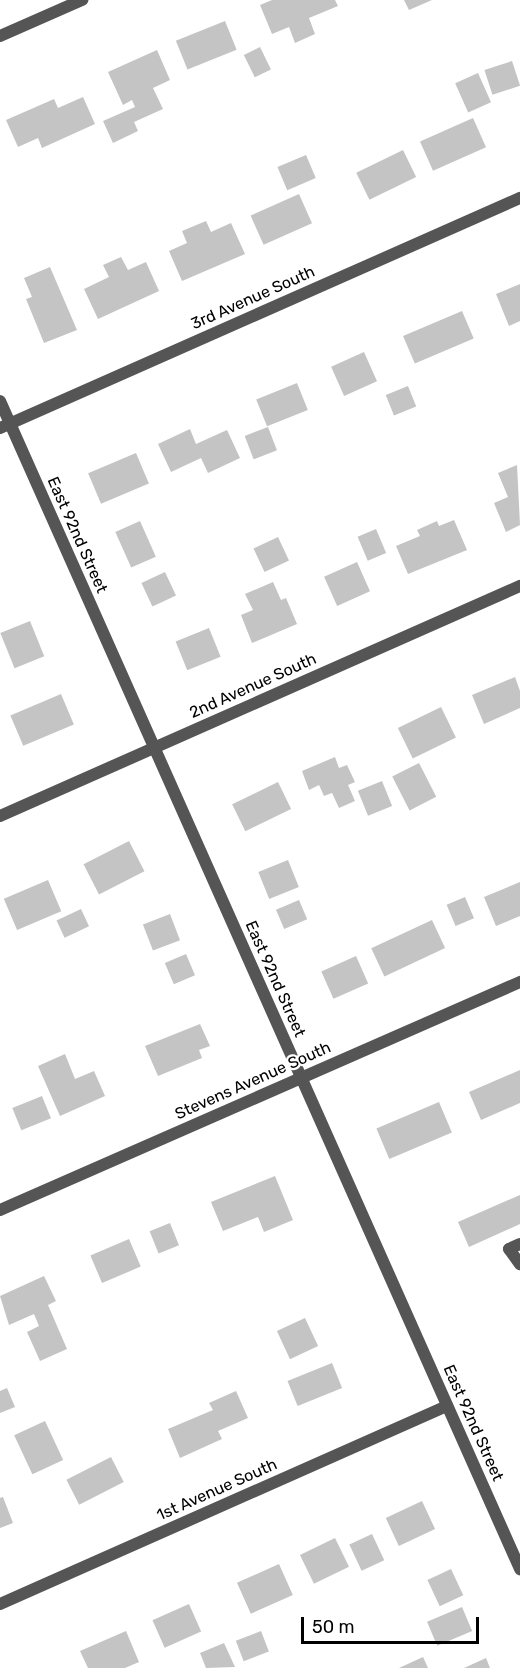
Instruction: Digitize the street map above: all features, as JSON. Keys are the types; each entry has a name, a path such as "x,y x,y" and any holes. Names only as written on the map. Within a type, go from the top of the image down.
{"street":[{"path":"0,36 82,0"},
{"name":"3rd Avenue South","path":"5,426 520,198"},
{"name":"East 92nd Street","path":"0,402 5,426 154,748 520,1569"},
{"name":"2nd Avenue South","path":"0,816 520,586"},
{"name":"Stevens Avenue South","path":"0,1210 520,982"},
{"path":"520,1244 509,1249 520,1264"},
{"name":"1st Avenue South","path":"0,1604 447,1406"}],"building":[{"path":"272,0 335,0 338,6 309,18 315,34 295,43 289,27 272,34 260,5"},
{"path":"404,0 432,0 409,10"},
{"path":"225,21 237,50 187,70 176,41"},
{"path":"260,47 271,69 255,77 244,55"},
{"path":"157,50 170,80 153,88 163,109 134,122 138,131 113,143 103,121 135,107 132,100 123,105 108,72"},
{"path":"512,61 520,86 492,95 484,70"},
{"path":"478,73 491,102 468,112 455,83"},
{"path":"83,97 95,124 42,148 38,138 18,147 6,120 54,99 58,108"},
{"path":"473,118 486,147 433,171 420,142"},
{"path":"403,150 416,177 369,200 356,173"},
{"path":"306,155 316,178 287,190 277,167"},
{"path":"299,194 312,223 264,245 251,216"},
{"path":"206,221 211,232 231,223 245,254 182,281 169,251 187,243 182,231"},
{"path":"121,257 128,270 146,262 159,291 98,319 84,289 109,277 103,265"},
{"path":"50,267 77,330 44,343 26,299 32,297 24,278"},
{"path":"520,284 520,321 509,326 496,294"},
{"path":"462,311 474,339 415,364 403,336"},
{"path":"364,352 377,381 344,396 331,367"},
{"path":"297,383 308,410 267,426 256,399"},
{"path":"408,386 416,406 394,415 386,395"},
{"path":"268,427 277,450 254,459 245,436"},
{"path":"190,429 196,444 227,430 240,458 208,473 201,458 171,472 158,444"},
{"path":"136,453 149,483 101,504 88,473"},
{"path":"517,465 520,525 506,532 494,503 508,497 498,473"},
{"path":"454,520 467,550 408,574 396,546 420,536 417,530 437,521 439,526"},
{"path":"140,521 156,557 131,568 115,532"},
{"path":"376,529 386,553 368,561 358,537"},
{"path":"278,537 289,561 265,572 254,548"},
{"path":"357,562 370,591 337,606 324,577"},
{"path":"165,572 176,596 152,607 141,583"},
{"path":"273,582 281,600 286,598 297,624 252,643 241,615 253,610 245,594"},
{"path":"30,621 44,656 15,668 0,633"},
{"path":"209,628 221,657 187,670 176,641"},
{"path":"515,677 520,691 520,708 484,724 472,695"},
{"path":"61,694 74,724 23,746 10,715"},
{"path":"441,707 456,738 413,759 398,728"},
{"path":"335,757 339,768 347,765 355,782 348,785 355,801 339,808 332,793 324,796 319,785 309,790 302,771"},
{"path":"419,763 436,797 410,810 392,777"},
{"path":"382,781 392,806 368,816 358,791"},
{"path":"278,782 291,809 245,831 232,804"},
{"path":"129,841 144,871 99,894 84,864"},
{"path":"288,860 299,887 269,899 258,872"},
{"path":"48,880 61,911 17,930 4,899"},
{"path":"520,882 520,916 496,926 484,897"},
{"path":"465,897 474,918 456,926 447,905"},
{"path":"299,900 307,919 284,929 276,910"},
{"path":"81,909 89,926 65,938 57,920"},
{"path":"170,914 180,940 153,951 143,924"},
{"path":"432,920 445,948 384,976 371,948"},
{"path":"186,954 195,975 174,984 165,963"},
{"path":"356,956 368,983 333,999 321,971"},
{"path":"200,1024 210,1046 199,1050 202,1058 158,1076 145,1046"},
{"path":"65,1054 75,1079 94,1071 105,1096 60,1116 38,1066"},
{"path":"520,1070 520,1103 481,1120 469,1092"},
{"path":"42,1096 51,1118 21,1130 12,1108"},
{"path":"439,1102 452,1132 389,1159 376,1129"},
{"path":"275,1176 293,1220 264,1232 258,1217 223,1231 211,1202"},
{"path":"520,1195 520,1224 469,1247 458,1222"},
{"path":"170,1223 179,1245 159,1253 150,1231"},
{"path":"129,1239 141,1267 102,1283 90,1255"},
{"path":"44,1276 56,1301 48,1305 67,1349 40,1361 27,1332 39,1326 34,1314 9,1325 0,1296"},
{"path":"305,1318 318,1346 290,1359 277,1331"},
{"path":"332,1363 342,1388 298,1406 287,1381"},
{"path":"7,1388 15,1407 0,1413 0,1391"},
{"path":"236,1391 248,1418 218,1431 222,1439 180,1458 168,1429 213,1410 209,1403"},
{"path":"45,1421 63,1460 32,1474 14,1435"},
{"path":"111,1457 124,1482 79,1505 66,1480"},
{"path":"3,1497 13,1523 0,1528 0,1498"},
{"path":"422,1501 435,1529 399,1546 386,1518"},
{"path":"372,1534 384,1560 362,1571 349,1545"},
{"path":"335,1538 349,1567 314,1584 300,1555"},
{"path":"279,1564 293,1595 251,1614 237,1583"},
{"path":"451,1569 463,1595 440,1606 427,1580"},
{"path":"189,1604 201,1631 165,1648 152,1620"},
{"path":"462,1607 472,1631 437,1646 427,1622"},
{"path":"126,1631 139,1662 125,1668 88,1668 80,1651"},
{"path":"261,1631 269,1652 244,1661 236,1641"},
{"path":"224,1643 235,1667 206,1668 200,1653"},
{"path":"423,1657 428,1668 399,1668"},
{"path":"486,1658 490,1668 464,1668"}]}
